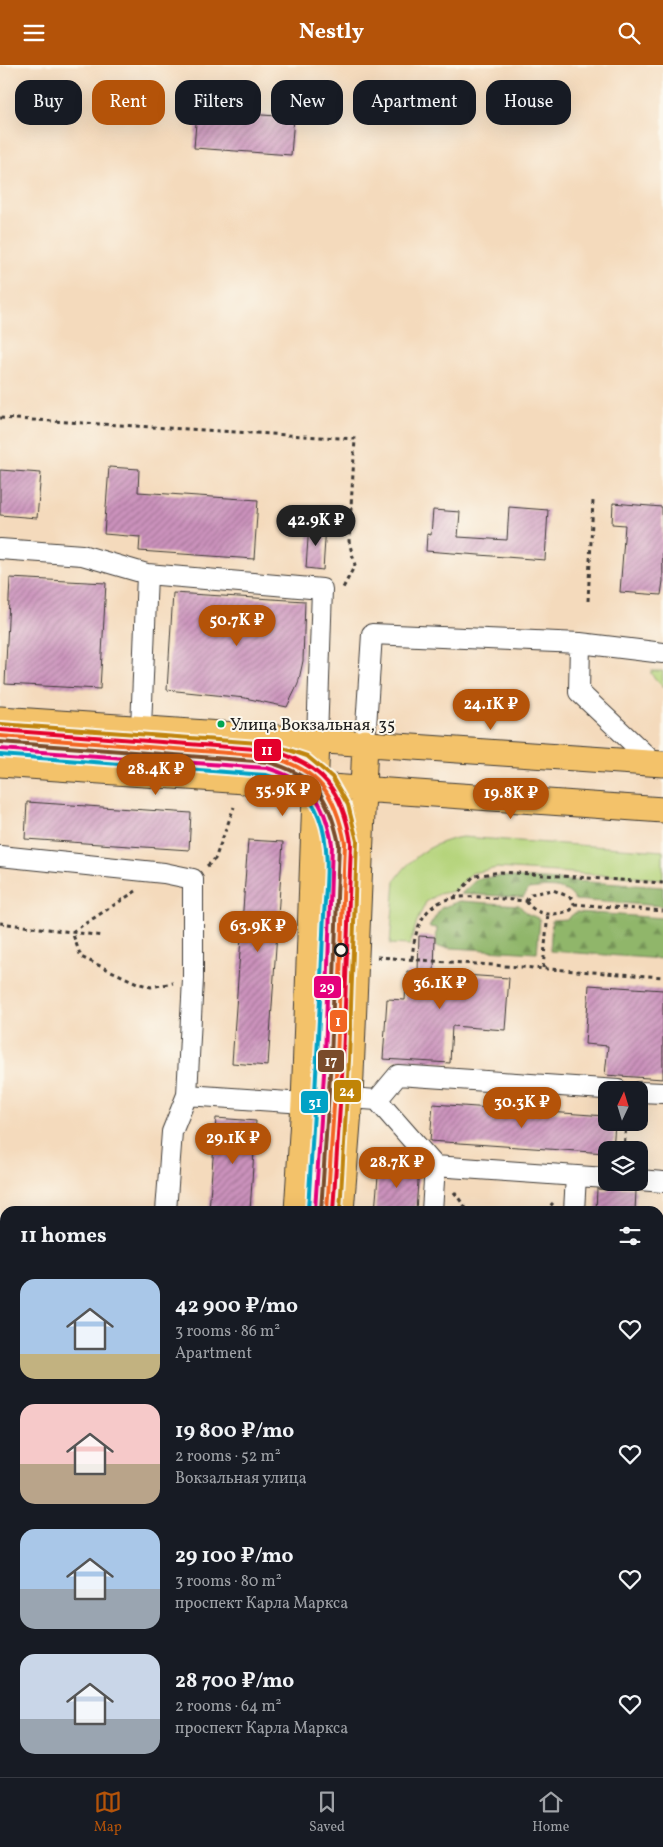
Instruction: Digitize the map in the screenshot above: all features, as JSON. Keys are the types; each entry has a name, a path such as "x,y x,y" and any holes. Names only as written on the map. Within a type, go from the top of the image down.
{"main road":[{"path":"0,719 659,763"},
{"path":"297,1206 304,1103 316,739"},
{"path":"341,1206 350,1099 365,742"},
{"path":"0,764 663,810"},
{"path":"267,784 290,795 298,804 306,817 314,837"},
{"path":"296,1777 304,1777"}],"lane":[{"path":"0,549 82,555 147,574 322,589 316,739"},
{"path":"140,728 147,574"},
{"path":"365,742 372,634 580,643 663,653"},
{"path":"580,643 579,692 659,763"},
{"path":"0,856 164,873 193,879 193,979 187,1095 172,1132 166,1206"},
{"path":"377,1100 398,1075 598,1089"},
{"path":"648,1092 663,1093"},
{"path":"187,1095 304,1103"},
{"path":"350,1099 377,1100 435,1166 598,1177"},
{"path":"432,1206 435,1166"},
{"path":"574,1206 576,1176"},
{"path":"648,1181 663,1182"}],"path":[{"path":"0,418 355,439 349,541 355,565 342,591"},
{"path":"588,601 593,501"},
{"path":"193,879 214,859 234,807"},
{"path":"454,898 474,875 500,872 663,883"},
{"path":"72,932 164,873"},
{"path":"412,959 414,938 420,923 430,907 444,899 526,901 536,911 560,914 571,910 574,904 572,898 553,891 531,895 526,901"},
{"path":"574,904 663,911"},
{"path":"544,968 548,913"},
{"path":"0,923 103,936"},
{"path":"72,932 81,957 137,983 151,987 193,979"},
{"path":"382,957 663,977"}],"green space":[{"path":"651,671 663,671 663,687 651,674"},
{"path":"462,837 663,851 663,879 497,868 472,873 454,891 439,894 426,902 417,921 410,945 390,944 395,881 401,872 424,851 442,842"},
{"path":"499,876 663,887 663,906 575,900 567,891 555,888 529,889 523,897 461,894 477,879"},
{"path":"460,901 519,905 526,913 540,919 537,953 436,947 437,928 429,927 441,908"},
{"path":"576,912 663,918 663,959 550,951 552,920 567,919"}],"building":[{"path":"261,115 271,116 271,125 293,125 291,155 194,148 196,125 261,125"},
{"path":"109,467 139,469 138,492 258,500 254,559 139,551 140,537 104,534"},
{"path":"0,470 41,473 37,518 0,515"},
{"path":"613,503 662,507 663,581 661,595 620,592 625,525 612,524"},
{"path":"509,507 548,510 545,560 426,551 427,534 431,535 433,510 460,512 458,537 507,540"},
{"path":"309,524 326,525 323,570 306,568"},
{"path":"10,578 106,583 100,689 5,684"},
{"path":"173,593 305,601 303,661 298,684 287,707 245,698 167,690"},
{"path":"27,802 191,813 189,850 25,839"},
{"path":"248,840 283,842 268,1066 232,1063"},
{"path":"419,936 435,937 434,973 509,978 505,1030 452,1026 450,1063 383,1059 387,999 405,1000 407,971 418,972"},
{"path":"589,985 663,990 663,1079 605,1075 608,1046 585,1044"},
{"path":"433,1104 598,1115 598,1131 614,1131 614,1141 598,1141 598,1152 430,1141"},
{"path":"216,1118 256,1121 250,1206 209,1206"},
{"path":"379,1165 419,1167 416,1206 375,1206"},
{"path":"597,1189 598,1191 636,1191 635,1206 596,1206"}],"transit line":[{"name":"24","path":"1,724 271,744 307,756 332,777 348,805 357,841 349,1060 340,1206"},
{"name":"1","path":"0,736 269,756 301,768 312,776 330,797 341,825 345,843 337,1060 327,1206"},
{"name":"17","path":"0,742 268,762 298,774 308,781 325,801 339,844 331,1060 321,1206"},
{"name":"31","path":"0,755 266,775 298,789 315,808 326,845 327,875 308,1206"}],"tram line":[{"name":"11","path":"0,730 270,750 303,763 327,782 336,794 351,843 343,1060 333,1206"},
{"name":"29","path":"0,749 267,768 295,779 305,786 320,804 325,815 332,844 325,1059 315,1206"}],"place":[{"name":"Улица Вокзальная, 35","path":"221,724"}]}
